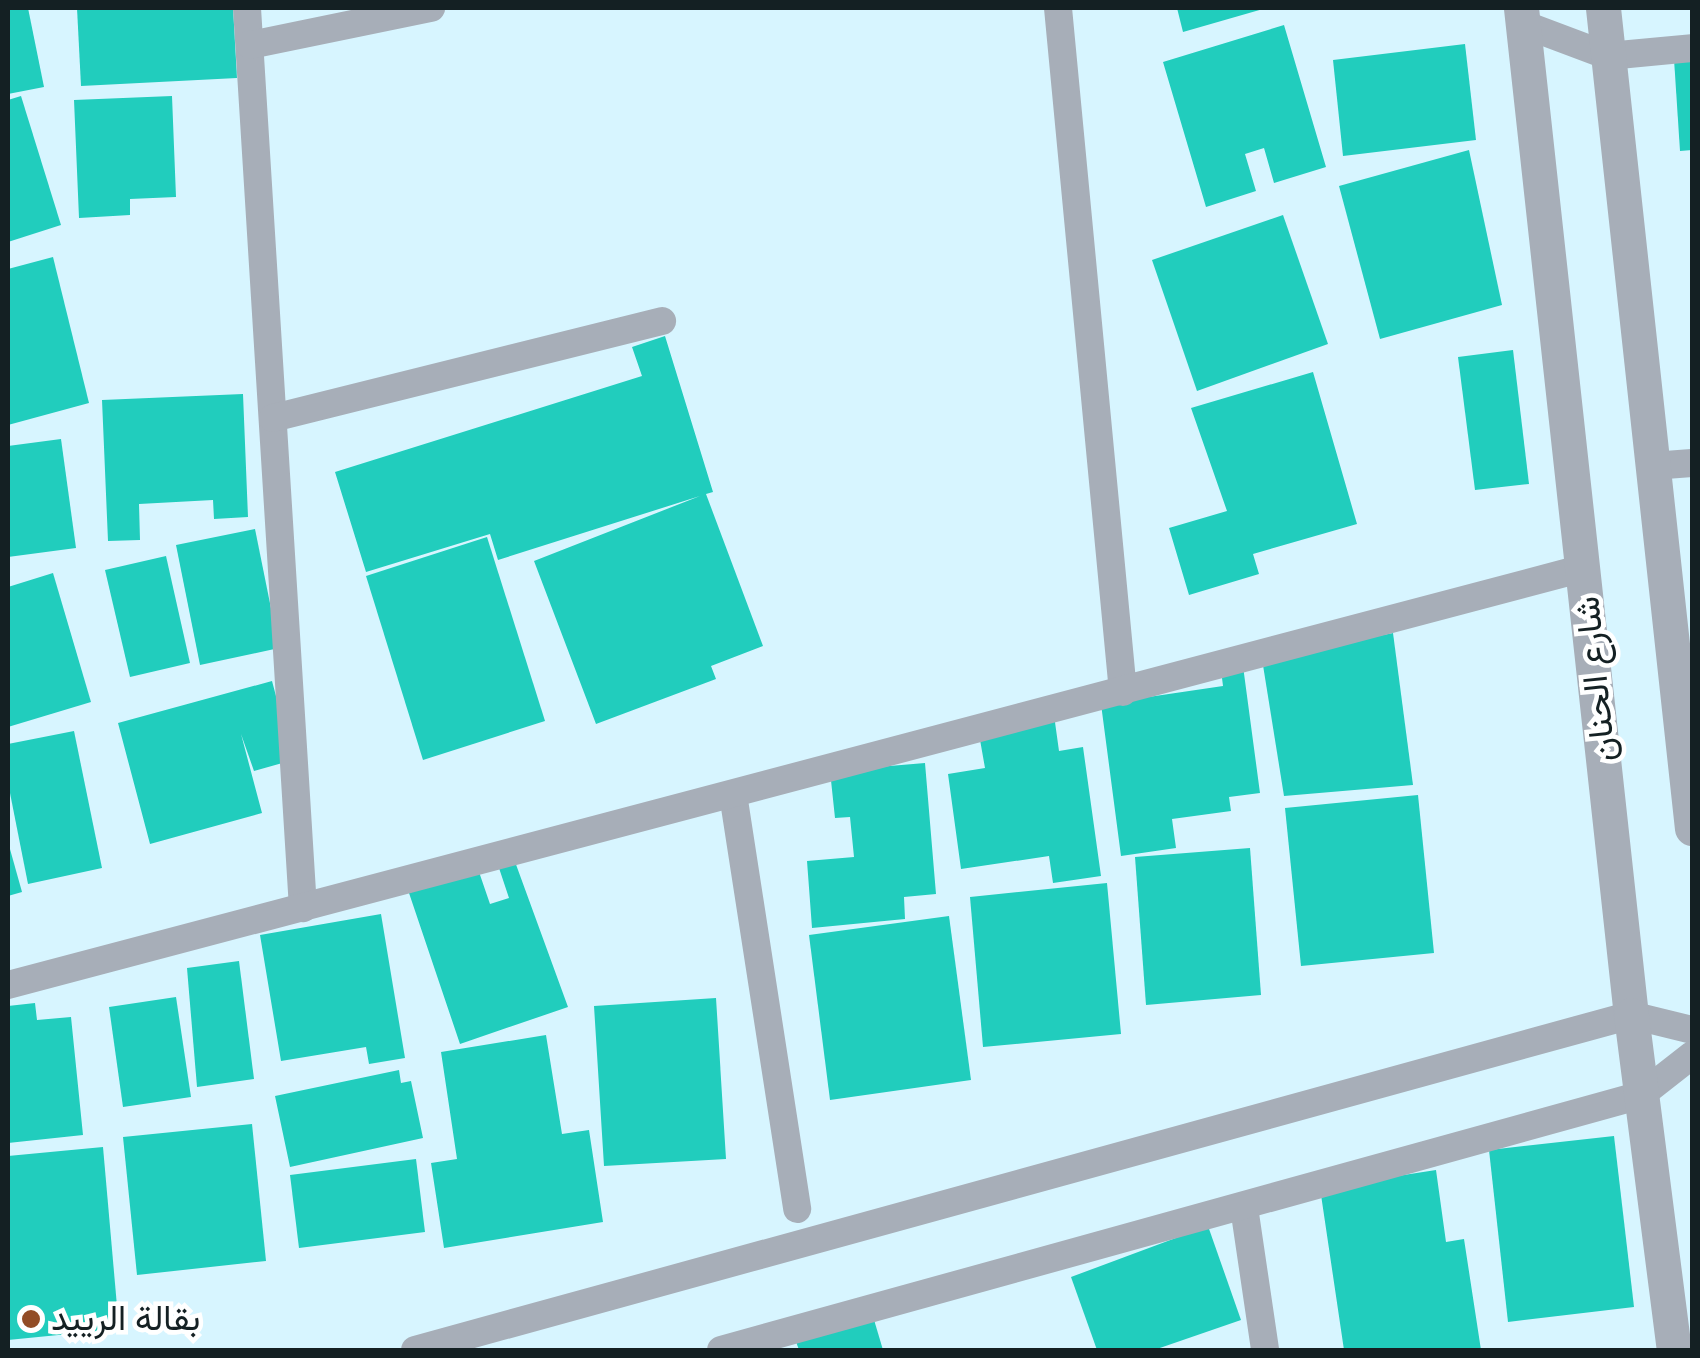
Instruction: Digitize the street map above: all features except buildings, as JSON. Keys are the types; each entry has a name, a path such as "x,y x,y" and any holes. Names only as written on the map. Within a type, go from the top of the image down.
{"street":[{"path":"247,8 303,908"},
{"path":"250,45 431,8"},
{"path":"1058,8 1123,692"},
{"path":"1603,8 1692,828"},
{"path":"1530,13 1608,56 1692,48"},
{"name":"شارع الحنان","path":"1530,13 1631,1015 1674,1350"},
{"path":"273,418 662,321"},
{"path":"1652,466 1692,463"},
{"path":"8,985 1584,568"},
{"path":"734,794 797,1209"},
{"path":"415,1350 1631,1015 1692,1030"},
{"path":"721,1350 1641,1095 1692,1055"},
{"path":"1244,1206 1265,1350"}],"place":[{"name":"بقالة الرييد","path":"31,1319"}]}
